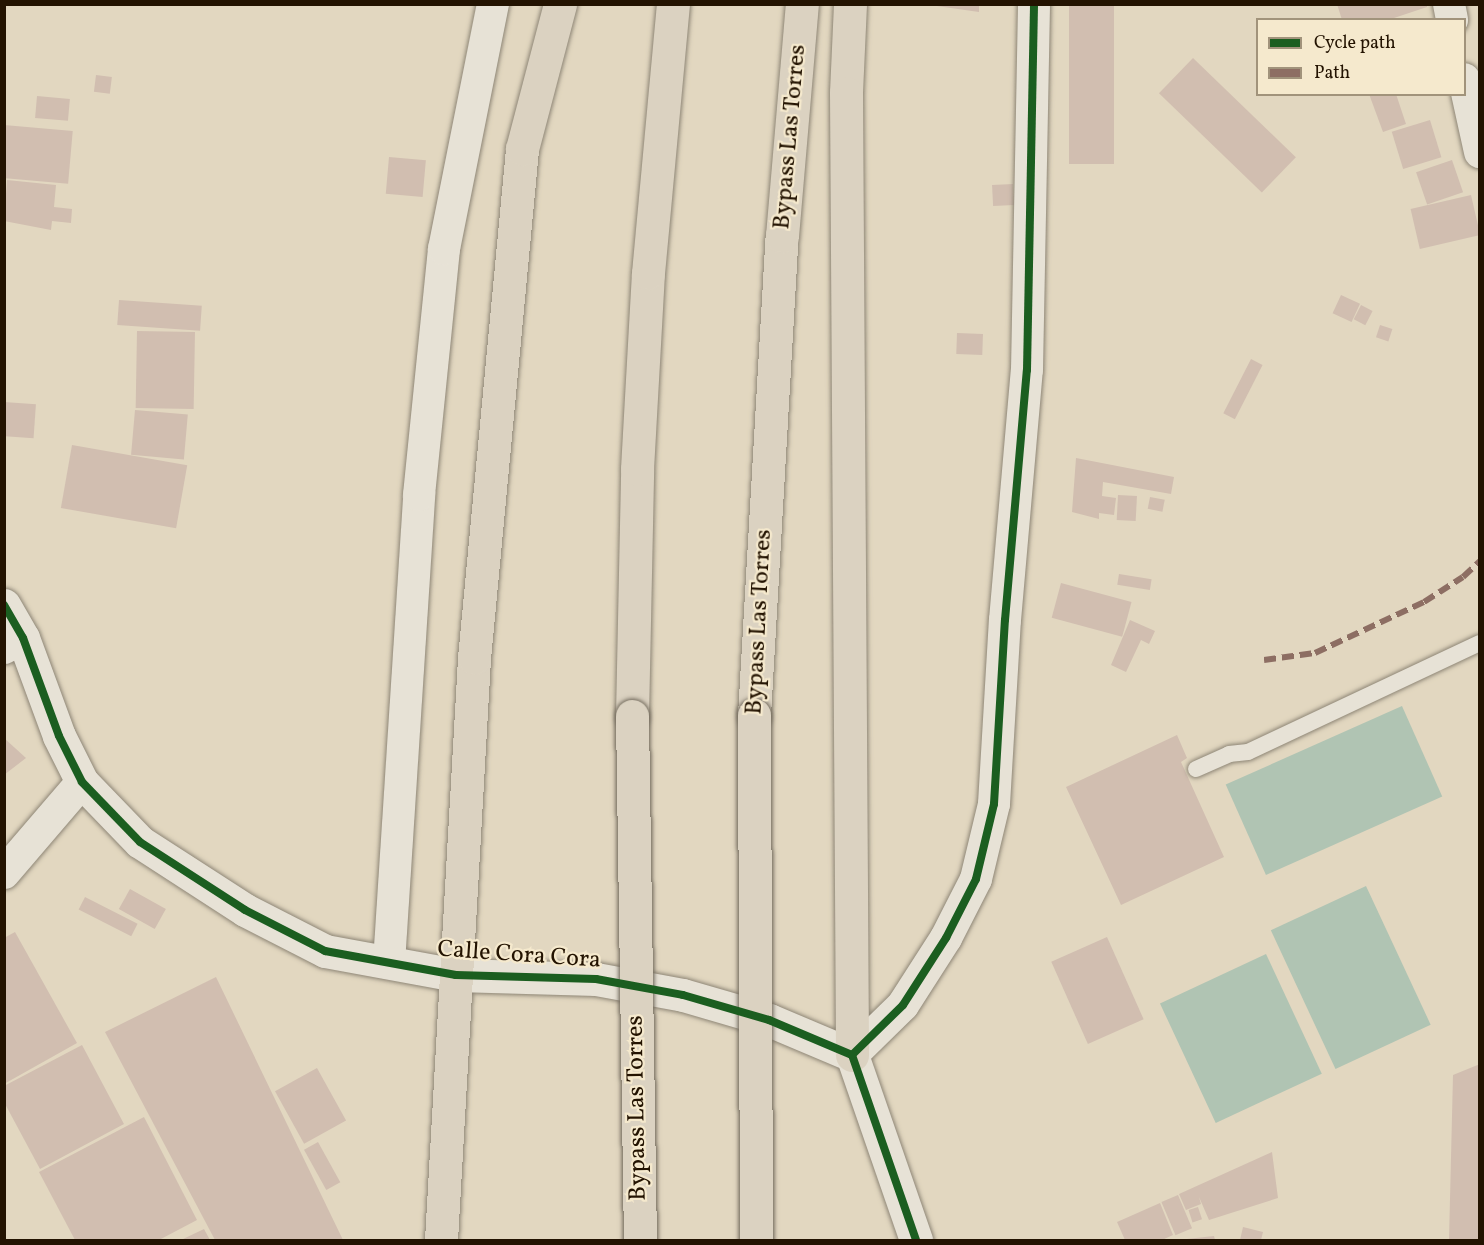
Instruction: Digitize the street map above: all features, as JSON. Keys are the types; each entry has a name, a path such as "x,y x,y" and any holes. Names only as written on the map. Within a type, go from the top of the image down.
{"highway":[{"path":"441,1240 474,658 522,149 560,4"},
{"name":"Bypass Las Torres","path":"640,1240 632,717 637,469 648,273 673,4"},
{"name":"Bypass Las Torres","path":"756,1240 754,715 782,236 802,4"},
{"path":"850,4 846,93 852,1054"}],"street":[{"path":"389,963 419,495 444,249 493,4"},
{"path":"916,1240 852,1054 903,1005 946,938 976,879 994,804 1005,620 1027,370 1034,4"},
{"path":"1466,89 1479,152"},
{"name":"Calle Cora Cora","path":"4,605 14,643 82,782 140,842 245,910 325,951 456,975 596,979 683,995 769,1020 852,1054"},
{"path":"4,873 82,782"}],"lane":[{"path":"1196,769 1228,754 1248,752 1479,643"}],"shaded area":[{"path":"1402,706 1442,796 1266,875 1226,785"},
{"path":"1366,886 1431,1025 1335,1069 1271,930"},
{"path":"1266,954 1322,1074 1216,1123 1160,1003"}],"building":[{"path":"923,4 979,4 979,12"},
{"path":"1069,4 1114,4 1114,164 1069,164"},
{"path":"1337,4 1427,4 1427,7 1394,18 1341,18"},
{"path":"1193,58 1296,157 1262,193 1159,93"},
{"path":"96,75 112,77 110,94 94,92"},
{"path":"37,96 70,99 68,121 35,118"},
{"path":"1370,96 1397,96 1406,124 1383,132"},
{"path":"1430,120 1441,157 1403,169 1392,132"},
{"path":"4,125 73,131 68,184 4,178"},
{"path":"389,157 426,160 423,197 386,194"},
{"path":"1452,160 1463,192 1427,205 1416,172"},
{"path":"7,180 56,185 54,207 72,209 71,223 52,221 51,230 4,221"},
{"path":"1013,184 1014,205 993,206 992,185"},
{"path":"1471,195 1480,235 1420,249 1411,209"},
{"path":"1341,295 1360,304 1352,322 1333,313"},
{"path":"119,300 202,306 200,331 117,325"},
{"path":"1361,305 1373,311 1365,325 1354,319"},
{"path":"1380,325 1392,329 1388,341 1376,337"},
{"path":"137,331 195,332 194,409 136,408"},
{"path":"957,333 983,334 982,355 956,354"},
{"path":"1251,359 1263,365 1235,419 1223,413"},
{"path":"4,402 36,404 34,438 4,436"},
{"path":"135,410 188,415 184,459 131,455"},
{"path":"72,445 187,465 176,528 61,508"},
{"path":"1076,458 1174,477 1171,494 1103,482 1102,496 1116,498 1114,515 1099,513 1099,519 1072,512"},
{"path":"1118,495 1137,496 1136,521 1117,520"},
{"path":"1150,497 1165,500 1162,512 1148,509"},
{"path":"1119,574 1152,579 1150,590 1117,585"},
{"path":"1061,583 1132,602 1122,637 1052,618"},
{"path":"1130,620 1155,631 1149,644 1141,640 1126,672 1111,665"},
{"path":"1177,735 1187,758 1181,762 1224,857 1121,905 1066,787"},
{"path":"4,738 26,758 4,775"},
{"path":"130,889 166,909 155,929 119,909"},
{"path":"85,897 138,924 131,936 79,909"},
{"path":"15,932 77,1043 4,1084 4,938"},
{"path":"1107,937 1144,1019 1088,1044 1051,962"},
{"path":"216,977 343,1240 215,1240 105,1032"},
{"path":"82,1045 124,1124 40,1169 4,1102 4,1086"},
{"path":"1480,1064 1480,1240 1449,1240 1453,1075"},
{"path":"317,1068 346,1120 304,1144 275,1091"},
{"path":"144,1117 197,1220 159,1240 75,1240 39,1172"},
{"path":"318,1142 340,1182 326,1190 304,1150"},
{"path":"1272,1152 1278,1198 1209,1220 1199,1197 1201,1204 1186,1210 1179,1194"},
{"path":"1178,1195 1192,1228 1175,1235 1161,1202"},
{"path":"1160,1203 1173,1235 1162,1240 1125,1240 1117,1222"},
{"path":"1198,1207 1202,1219 1193,1222 1188,1210"},
{"path":"1243,1227 1263,1232 1261,1240 1240,1240"},
{"path":"204,1229 210,1240 181,1240"},
{"path":"1214,1236 1215,1240 1187,1240 1187,1239"}],"marked path":[{"path":"1264,660 1315,653 1424,602 1463,577 1480,561"}],"cycle path":[{"path":"852,1055 903,1005 946,938 976,879 994,804 1005,620 1027,370 1034,4"},
{"path":"4,605 23,638 59,736 82,782 140,842 245,910 325,951 456,975 596,979 683,995 769,1020 852,1055 916,1240"}]}
